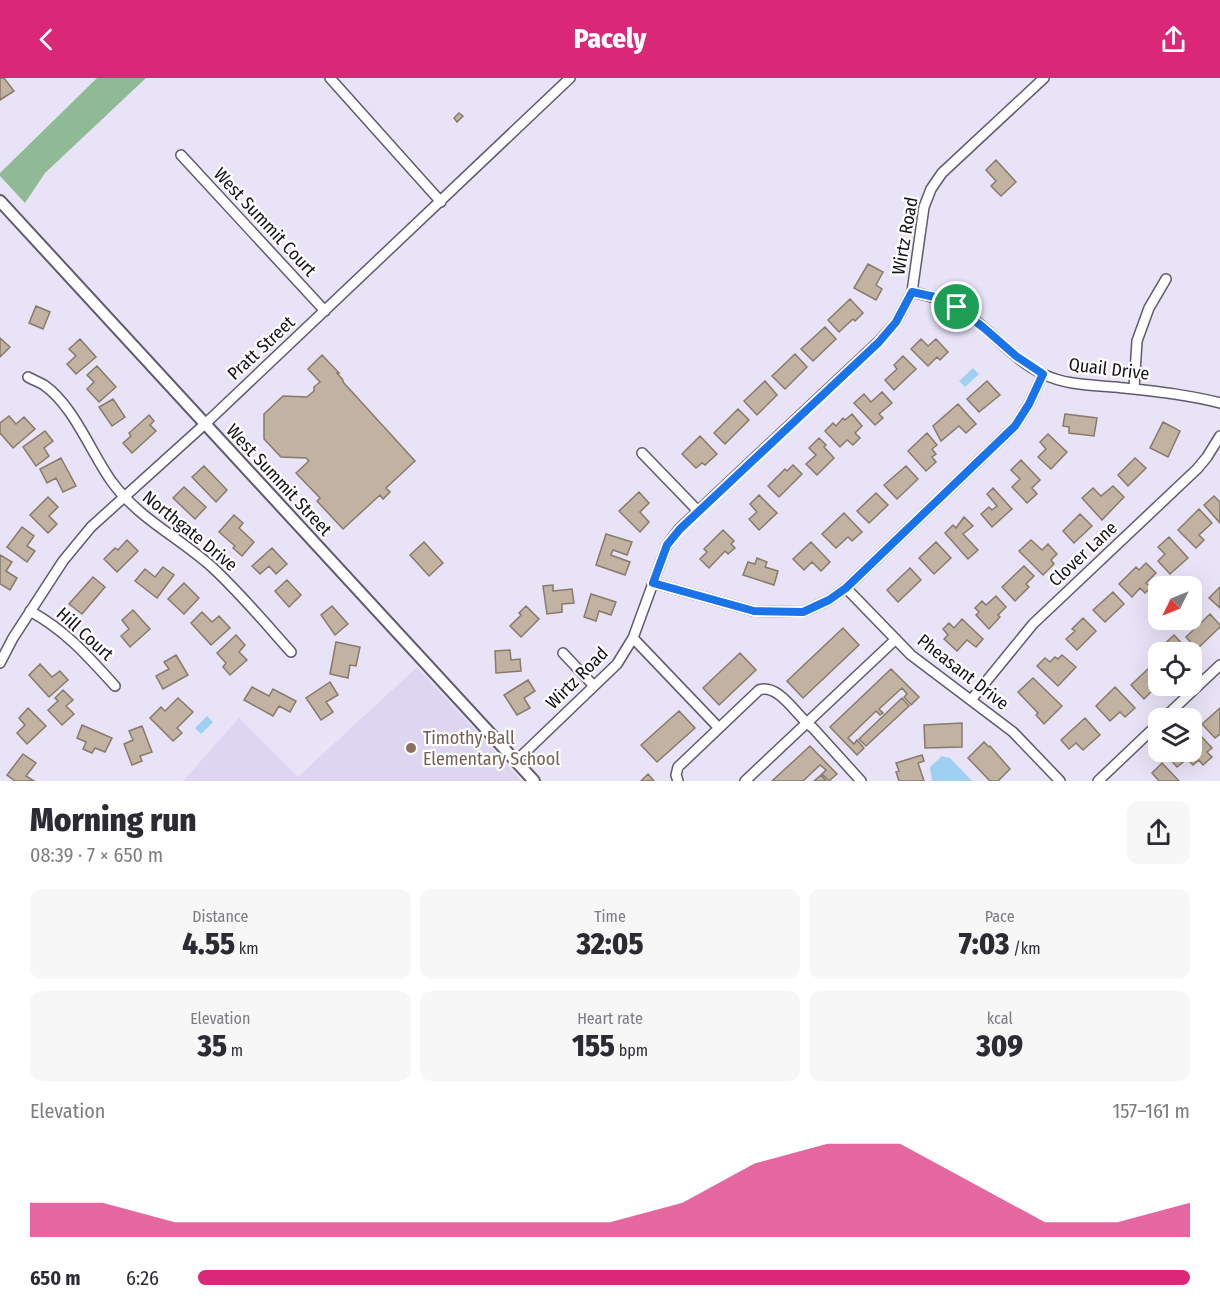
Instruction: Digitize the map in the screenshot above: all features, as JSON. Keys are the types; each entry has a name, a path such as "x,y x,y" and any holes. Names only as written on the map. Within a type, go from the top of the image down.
{"street":[{"path":"330,78 441,202"},
{"name":"Pratt Street","path":"0,663 30,611 63,561 84,535 205,424 570,78"},
{"name":"Wirtz Road","path":"516,761 617,664 633,638 667,545 698,511 879,342 896,322 912,292 924,207 931,189 942,173 1044,78"},
{"name":"West Summit Court","path":"181,155 324,311"},
{"name":"West Summit Street","path":"0,201 534,781"},
{"path":"1134,389 1137,341 1149,308 1166,279"},
{"name":"Quail Drive","path":"912,292 935,297 957,307 1016,356 1043,374 1068,382 1180,395 1220,403"},
{"path":"653,583 754,611 803,612 829,600 846,588 1015,426 1029,404 1043,374"},
{"name":"Northgate Drive","path":"28,377 44,385 60,400 124,498 142,515 213,567 291,652"},
{"name":"Clover Lane","path":"971,700 1033,624 1197,469 1220,436"},
{"path":"642,453 698,511"},
{"name":"Pheasant Drive","path":"846,588 911,655 1014,732 1060,781"},
{"name":"Hill Court","path":"30,611 54,625 81,648 115,686"},
{"path":"633,638 718,727"},
{"path":"745,781 896,639"},
{"path":"563,653 594,686"},
{"path":"1175,708 1220,665"},
{"path":"678,781 676,775 678,767 759,690 766,688 780,695 861,781"},
{"path":"1098,781 1148,734"}],"shaded area":[{"name":"Timothy Ball Elementary School","path":"417,667 522,781 183,781 239,718 298,777"}],"green space":[{"path":"97,78 146,78 45,173 25,203 0,176 0,173"}],"water":[{"path":"973,368 979,374 965,387 959,381"},
{"path":"207,716 213,722 201,734 195,728"},
{"path":"942,756 950,758 972,781 932,781 930,767"}],"building":[{"path":"0,78 4,78 14,91 0,100"},
{"path":"459,113 463,116 457,122 454,118"},
{"path":"996,160 1016,182 1001,196 991,186 996,181 986,170"},
{"path":"868,264 883,272 876,285 882,289 876,300 854,288"},
{"path":"850,299 863,313 839,332 828,320"},
{"path":"36,306 50,312 43,329 29,323"},
{"path":"825,327 836,339 813,361 801,349"},
{"path":"0,338 10,347 0,357"},
{"path":"80,339 96,357 76,374 67,364 76,356 69,349"},
{"path":"921,339 928,346 936,339 948,352 940,360 937,357 928,366 911,349"},
{"path":"795,354 807,367 785,389 772,376"},
{"path":"322,355 339,373 337,373 343,382 415,461 386,488 390,492 383,499 380,495 343,529 317,501 320,498 296,473 309,461 306,458 281,457 264,439 264,414 283,396 307,397 314,391 314,387 320,382 308,369"},
{"path":"903,356 916,369 894,390 885,380 897,369 894,365"},
{"path":"97,366 116,387 99,402 87,389 94,382 87,375"},
{"path":"765,381 777,395 757,415 744,401"},
{"path":"987,381 1000,395 979,412 967,399"},
{"path":"882,392 892,403 879,414 883,418 875,425 854,403 864,394 871,402"},
{"path":"113,399 125,417 112,426 99,407"},
{"path":"958,404 976,424 966,433 959,426 941,441 933,426"},
{"path":"738,409 749,420 725,444 714,433"},
{"path":"852,414 862,426 855,433 860,438 853,445 847,440 840,447 825,431 833,423 836,426 843,418 845,420"},
{"path":"1065,414 1097,418 1094,436 1069,433 1069,427 1063,426"},
{"path":"149,415 154,421 150,425 156,431 132,453 123,443 131,436 129,433"},
{"path":"9,416 16,424 24,417 35,429 13,448 0,433 0,423"},
{"path":"1163,422 1180,431 1168,457 1150,448"},
{"path":"45,431 53,441 44,448 49,456 36,466 23,447"},
{"path":"927,433 937,445 932,449 936,454 932,457 936,462 926,471 908,451"},
{"path":"1048,434 1067,452 1051,469 1038,457 1046,449 1040,442"},
{"path":"700,436 717,454 705,465 702,463 696,468 682,454"},
{"path":"819,438 834,458 817,475 806,464 816,455 809,448"},
{"path":"61,458 76,486 63,492 56,478 47,483 40,469"},
{"path":"1135,458 1146,468 1128,486 1118,475"},
{"path":"1021,460 1040,480 1032,488 1037,494 1027,503 1012,487 1020,479 1011,470"},
{"path":"793,465 802,474 779,497 768,486 785,469 787,471"},
{"path":"204,466 227,490 216,502 192,477"},
{"path":"906,466 918,479 897,499 884,485"},
{"path":"1113,486 1124,497 1102,520 1082,498 1093,488 1101,496"},
{"path":"184,487 206,507 195,519 173,498"},
{"path":"993,488 1012,509 992,527 981,514 989,507 992,510 997,506 987,494"},
{"path":"639,492 649,503 640,512 649,522 640,532 619,511"},
{"path":"876,493 888,505 869,523 857,511"},
{"path":"759,495 777,513 759,530 749,519 757,512 750,504"},
{"path":"1214,496 1220,502 1220,523 1204,505"},
{"path":"48,497 58,507 49,516 57,524 48,533 30,515"},
{"path":"1199,509 1212,523 1199,535 1204,540 1196,548 1178,530"},
{"path":"844,513 862,532 852,541 848,537 836,548 822,534"},
{"path":"1080,514 1092,526 1074,543 1063,531"},
{"path":"234,515 243,523 239,528 254,542 242,556 233,548 235,546 219,532"},
{"path":"964,517 973,526 963,534 978,550 968,559 945,533 953,525 956,528"},
{"path":"22,527 34,536 27,546 35,551 27,562 7,547"},
{"path":"723,530 734,541 731,544 735,548 728,554 725,551 709,568 700,559 707,552 704,549"},
{"path":"606,534 632,542 627,555 613,550 611,555 630,562 625,575 596,565"},
{"path":"1169,537 1188,558 1170,574 1158,561 1165,554 1158,547"},
{"path":"127,540 138,551 117,572 104,559 115,548 118,550"},
{"path":"1031,540 1042,550 1048,544 1057,554 1051,560 1054,564 1043,575 1019,551"},
{"path":"424,542 443,563 429,576 410,555"},
{"path":"811,542 830,562 821,571 812,562 804,570 793,559"},
{"path":"936,542 951,558 934,574 919,558"},
{"path":"272,548 287,564 276,574 269,566 260,574 252,566"},
{"path":"0,555 12,562 6,571 17,578 10,590 0,584"},
{"path":"757,558 767,562 765,567 778,571 774,585 743,575 748,562 755,564"},
{"path":"1146,563 1156,573 1148,576 1146,583 1148,590 1145,593 1140,588 1132,597 1119,584 1136,567 1139,570"},
{"path":"1024,566 1034,576 1026,584 1029,587 1015,601 1002,587"},
{"path":"163,567 174,575 157,598 135,581 145,569 155,577"},
{"path":"910,568 921,580 898,602 887,590"},
{"path":"93,577 105,587 82,614 69,604"},
{"path":"287,580 301,595 289,607 275,591"},
{"path":"184,583 199,598 184,614 168,599"},
{"path":"553,585 553,591 572,589 574,603 562,604 562,612 547,614 543,586"},
{"path":"1220,587 1220,608 1209,598"},
{"path":"1113,592 1124,604 1105,622 1093,610"},
{"path":"591,594 616,602 611,615 599,611 596,621 584,617"},
{"path":"996,596 1006,607 989,629 976,615 979,612 975,608 982,601 986,605"},
{"path":"332,606 348,624 335,635 321,615"},
{"path":"526,606 539,619 521,637 510,626"},
{"path":"133,610 150,629 130,647 121,636 129,629 122,620"},
{"path":"202,612 212,622 219,616 230,628 211,645 191,623"},
{"path":"1210,614 1220,627 1202,644 1202,642 1191,642 1186,637 1193,630 1202,630 1202,622"},
{"path":"1083,618 1096,631 1077,650 1066,639 1075,631 1072,629"},
{"path":"962,619 983,639 976,647 967,640 957,651 944,639 948,635 943,629 949,623 954,628"},
{"path":"843,628 859,645 803,698 787,681"},
{"path":"236,635 245,645 239,652 247,660 230,675 223,667 226,663 217,653"},
{"path":"1174,635 1181,642 1167,642"},
{"path":"336,642 360,647 356,666 350,665 348,678 330,674"},
{"path":"510,650 511,660 520,659 521,671 496,673 495,651"},
{"path":"740,653 756,670 719,705 703,688"},
{"path":"176,655 188,675 163,689 156,676 169,669 164,662"},
{"path":"1062,655 1076,667 1058,686 1037,666 1045,658 1050,662"},
{"path":"40,664 52,677 60,671 68,680 49,697 29,675"},
{"path":"891,669 919,697 911,705 904,697 907,694 902,688 879,709 883,713 880,715 876,711 848,738 854,744 857,740 864,748 857,755 830,727"},
{"path":"1148,669 1148,695 1144,699 1131,685"},
{"path":"1033,678 1062,706 1044,724 1036,715 1038,713 1018,692"},
{"path":"528,680 535,691 524,698 530,708 517,715 504,695"},
{"path":"330,682 338,695 326,702 333,712 321,720 306,698"},
{"path":"252,687 269,696 273,689 296,701 290,712 279,706 273,716 244,700"},
{"path":"1115,687 1135,708 1125,717 1120,712 1110,721 1096,706"},
{"path":"63,690 73,700 66,706 74,714 62,725 48,710 58,701 55,698"},
{"path":"178,698 193,712 177,728 182,733 173,741 150,718 161,707 165,711"},
{"path":"902,698 909,706 866,746 859,739"},
{"path":"28,708 46,726 27,744 17,733 25,725 19,718"},
{"path":"1220,708 1220,734 1215,738 1202,724"},
{"path":"679,711 695,728 657,762 641,745"},
{"path":"1085,718 1100,735 1083,750 1076,743 1069,749 1061,740"},
{"path":"962,723 962,747 925,748 924,725"},
{"path":"82,725 112,738 105,752 95,748 92,753 83,749 86,742 77,738"},
{"path":"142,726 152,752 140,756 142,761 132,765 124,744 133,740 129,731"},
{"path":"1202,737 1212,748 1207,752 1212,757 1203,765 1201,762"},
{"path":"984,742 1010,769 998,781 990,781 968,758"},
{"path":"810,746 837,774 829,781 822,774 826,770 820,765 803,781 772,781"},
{"path":"23,754 36,763 26,776 34,781 15,781 7,775"},
{"path":"922,755 924,761 918,763 924,781 899,781 896,763"},
{"path":"1172,762 1183,762 1177,767"},
{"path":"1162,763 1179,781 1159,781 1152,773"},
{"path":"648,774 654,781 641,781"},
{"path":"821,775 826,781 814,781"}],"place":[{"name":"Timothy Ball Elementary School","path":"411,748"}],"route":[{"path":"912,292 935,297 957,307 1016,356 1043,374 1029,404 1015,426 846,588 829,600 803,612 754,611 653,583 667,545 680,529 879,342 896,322 912,292"}]}
